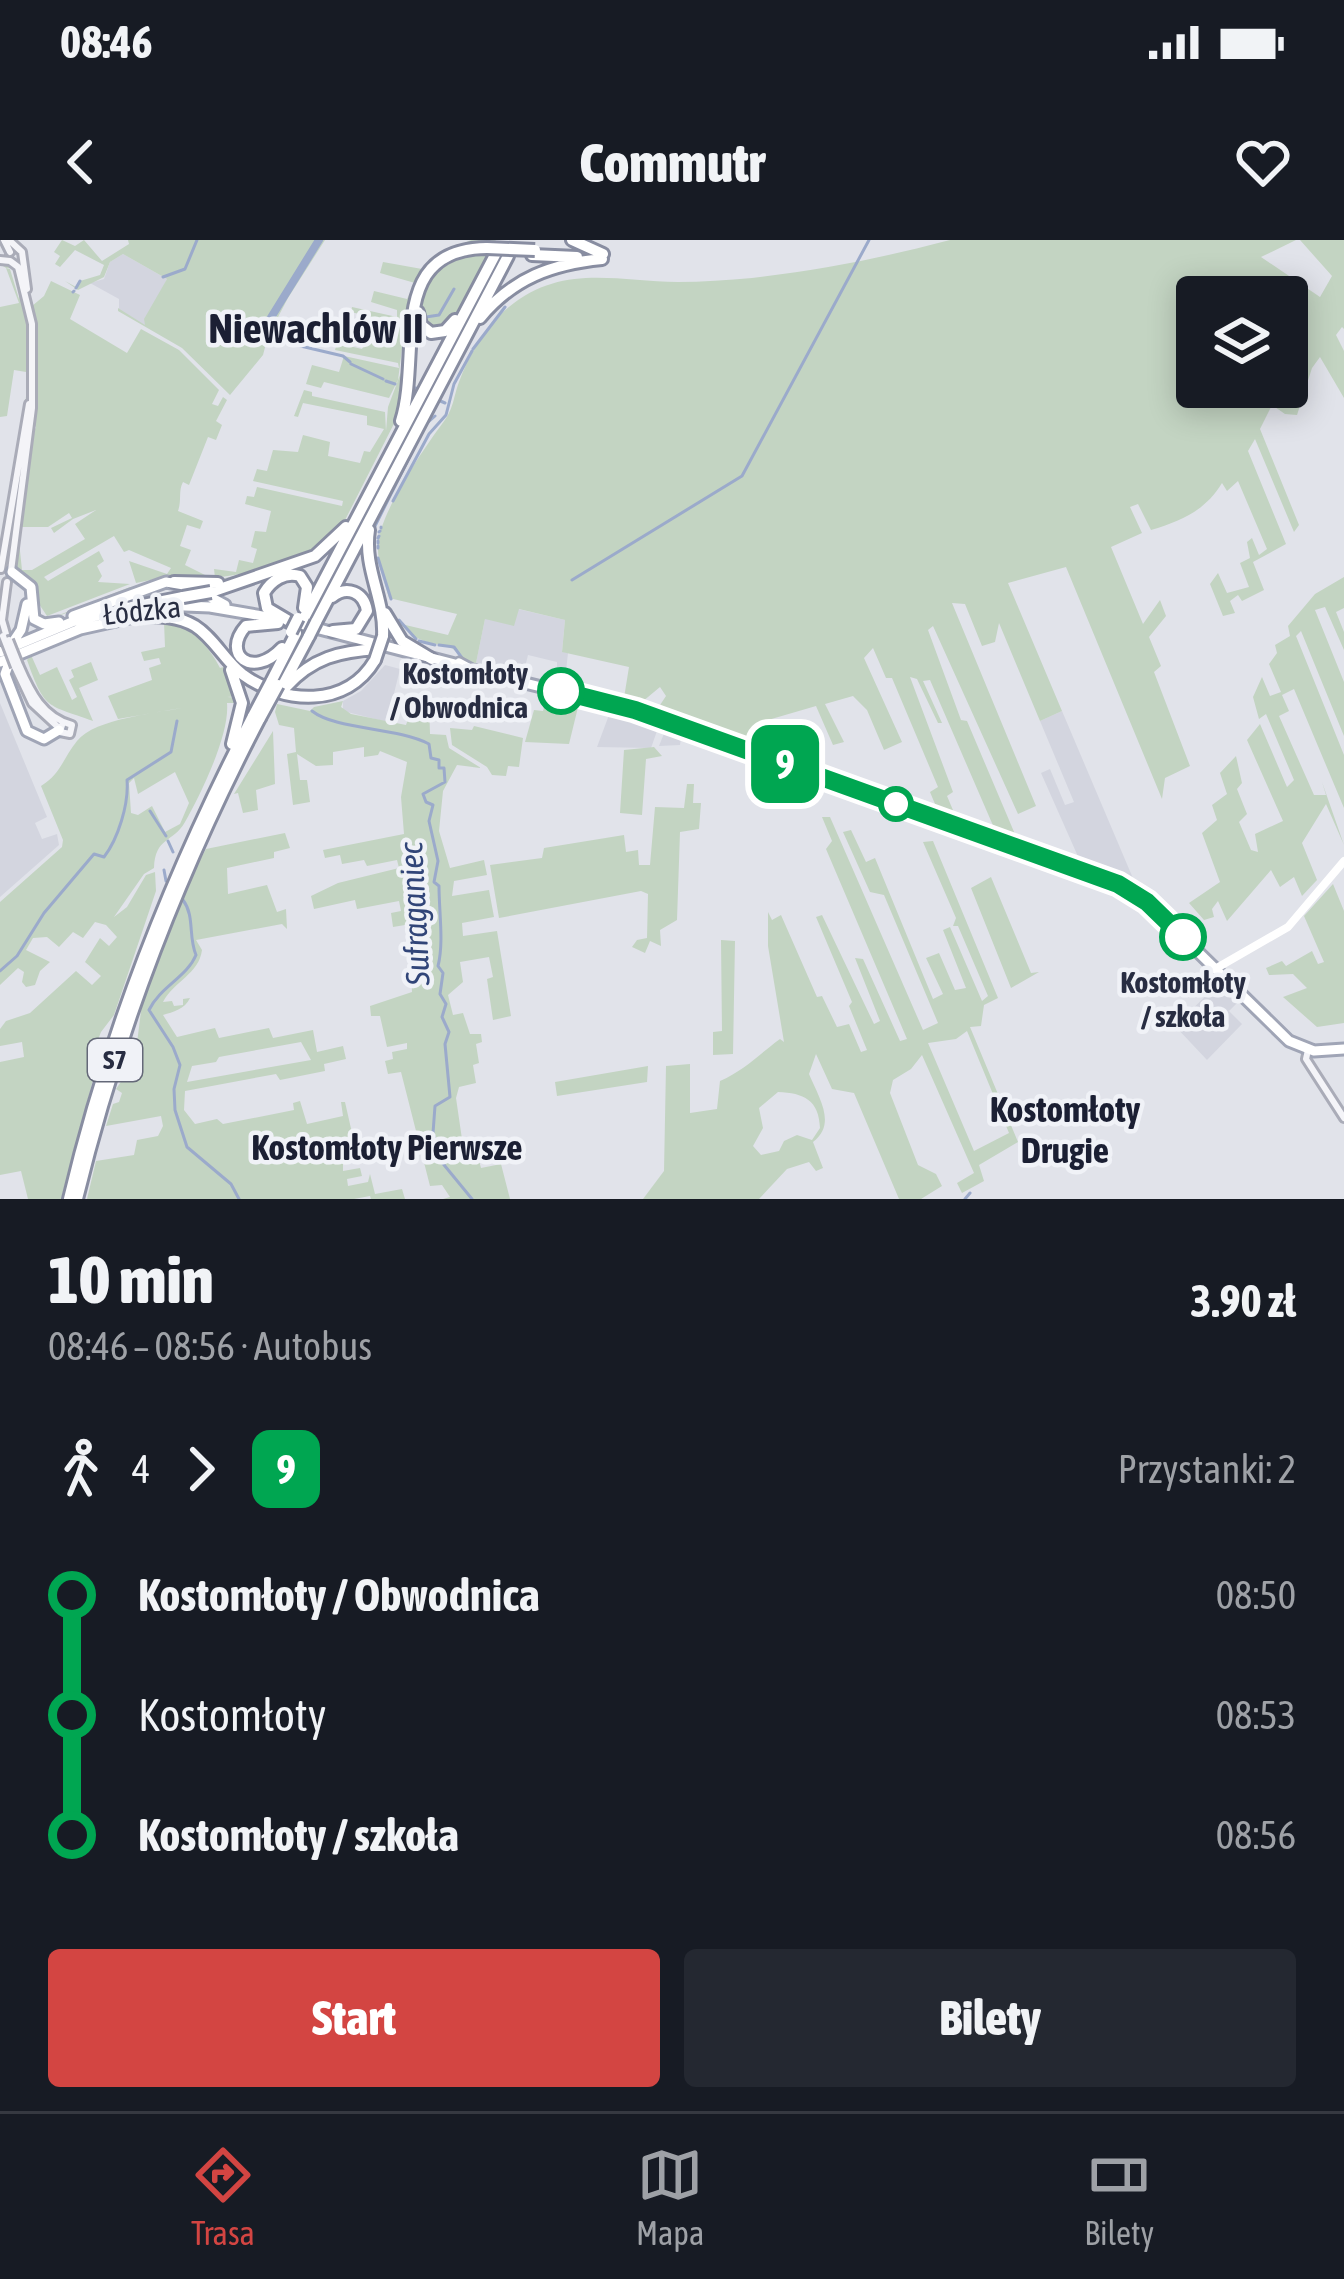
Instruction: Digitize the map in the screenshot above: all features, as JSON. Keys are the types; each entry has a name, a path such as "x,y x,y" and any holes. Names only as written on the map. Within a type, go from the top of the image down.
{"highway":[{"path":"572,240 603,256"},
{"path":"400,424 410,382 414,303 429,270 444,257 465,249 502,247 603,256"},
{"path":"455,320 441,333 425,330 418,319 422,291 446,261 502,247"},
{"path":"304,625 346,526 455,320 502,247"},
{"path":"322,609 462,345 502,247"},
{"name":"S7","path":"73,1199 97,1094 181,864 502,247"},
{"path":"462,345 493,304 534,274 603,256"},
{"path":"220,652 252,680 310,698 349,688 378,648 377,595 367,548 378,504"},
{"path":"123,609 187,599 280,570 326,548 346,526"},
{"path":"140,616 280,570"},
{"path":"304,625 269,661 244,660 237,647 239,634 248,625 304,625 351,631 362,625 366,604 359,595 336,593 304,625"},
{"path":"377,595 397,634 432,659"},
{"path":"187,599 254,717"},
{"path":"276,684 323,658 378,648"},
{"path":"132,988 171,874 230,748 254,717 275,702 282,649"},
{"name":"S7","path":"73,1199 134,1003 254,717"}],"main road":[{"path":"3,645 21,630 30,599 23,583 5,574"},
{"path":"3,645 151,585 187,599 242,610"},
{"name":"Łódzka","path":"187,599 304,625"},
{"name":"Łódzka","path":"3,645 187,599 304,625"},
{"name":"Łódzka","path":"3,645 123,609"},
{"path":"28,612 41,624 58,622"},
{"path":"11,693 6,667 80,629 140,616"},
{"path":"304,625 672,723 1118,884 1138,894 1162,916 1279,1034 1308,1050 1344,1049"},
{"path":"304,625 461,667"},
{"path":"3,645 18,662"},
{"path":"0,674 31,735 45,739 61,729"},
{"path":"1215,969 1288,927 1344,861"}],"street":[{"path":"6,240 28,301 33,343 32,412 5,574 3,645 18,662 32,703 61,729"},
{"path":"0,259 13,256"},
{"path":"1308,1050 1306,1059 1344,1118"}],"shaded area":[{"path":"123,254 167,279 145,326 119,311 119,299 90,283 104,279 110,262"},
{"path":"518,609 565,620 562,651 568,653 566,671 557,669 557,662 528,655 522,679 475,668 485,619"},
{"path":"385,665 400,669 387,722 343,711 343,701 361,691"},
{"path":"0,703 47,817 35,823 42,839 57,834 59,845 0,897"},
{"path":"612,707 677,729 682,732 680,745 659,746 665,731 658,728 651,748 597,747"},
{"path":"1062,711 1135,883 1080,861 1041,773 1050,769 1065,805 1074,802 1040,721"},
{"path":"1220,982 1239,1001 1229,1011 1242,1024 1207,1060 1175,1026"}],"green space":[{"path":"62,240 75,246 84,240 102,261 129,244 128,240 325,240 288,298 263,355 230,395 182,348 118,311 145,325 167,279 123,254 110,262 104,277 78,290 65,281 76,287 100,275 104,265 75,250 60,267 55,264 60,256 54,252"},
{"path":"471,240 496,240 492,246 467,246 424,272 403,406 342,526 325,546 270,570 212,581 247,573 215,578 214,569 236,572 239,560 253,563 255,531 266,532 271,511 245,504 257,487 342,506 343,501 253,481 257,469 267,471 273,450 298,452 303,435 330,442 328,456 360,463 364,451 370,452 384,429 367,425 367,416 303,403 298,417 294,416 304,390 312,396 385,412 386,431 388,407 403,367 402,349 398,380 389,398 324,382 321,388 306,384 312,365 339,372 344,356 399,368 398,363 335,350 337,343 362,349 364,345 339,338 341,328 394,340 393,332 357,322 359,314 351,312 352,307 397,317 397,310 371,302 374,291 407,299 415,283 380,273 383,262 422,269 418,278 441,254"},
{"path":"950,240 1296,240 1261,257 1289,276 1176,276 1176,408 1270,408 1260,429 1299,525 1294,532 1255,439 1248,451 1286,544 1253,562 1264,590 1242,601 1238,595 1230,601 1235,613 1223,616 1210,584 1218,573 1227,593 1249,587 1240,563 1250,558 1247,542 1252,538 1259,555 1267,549 1238,481 1227,491 1222,483 1191,514 1151,530 1138,504 1130,507 1142,533 1111,547 1143,624 1160,600 1166,616 1149,637 1161,666 1154,672 1190,766 1165,778 1162,799 1066,567 1008,583 1062,711 1040,721 999,623 995,642 982,646 965,604 952,603 1036,806 1018,814 933,626 928,630 961,720 967,721 1020,846 998,837 930,680 923,681 942,723 917,679 910,677 953,792 947,796 958,822 940,816 930,792 938,787 892,678 886,678 873,648 864,658 902,742 884,750 867,710 853,696 825,704 844,742 833,745 816,706 761,722 777,758 654,714 666,696 660,687 636,707 623,704 629,667 562,652 565,620 519,609 514,626 485,619 475,668 462,662 452,649 420,639 401,624 448,635 457,614 389,598 378,551 381,531 414,464 449,413 477,344 503,312 524,296 565,280 752,278 876,258"},
{"path":"1300,240 1344,240 1344,329 1336,335 1344,351 1344,398 1320,357 1308,381 1308,289 1320,297 1332,276"},
{"path":"488,255 449,325 428,331 420,304 430,280 451,263"},
{"path":"6,268 19,299 21,284 28,317 30,353 27,318 26,372 14,370 7,416 0,417 0,307 19,303"},
{"path":"51,281 80,295 70,319 127,353 141,329 179,350 219,390 212,404 218,406 223,397 227,400 216,421 222,425 216,440 208,437 189,485 183,482 178,511 203,521 200,529 187,525 180,546 191,550 185,565 209,577 165,577 136,583 129,561 167,574 171,568 124,552 114,536 44,577 48,581 99,551 104,561 97,566 102,576 98,582 130,584 47,616 37,601 36,611 49,619 147,583 42,622 32,612 32,585 12,568 18,532 22,570 32,570 85,539 75,524 96,510 54,533 51,528 72,518 69,513 48,527 16,527 31,431 36,428 32,418 32,306"},
{"path":"1276,408 1299,408 1297,415"},
{"path":"1344,577 1344,608 1336,612 1344,632 1344,650 1325,607 1315,610 1344,682 1344,736 1301,631 1296,636 1344,755 1344,808 1294,689 1282,695 1289,711 1279,716 1314,795 1326,795 1322,782 1344,845 1326,804 1302,843 1317,880 1302,896 1294,877 1280,887 1271,870 1227,921 1218,901 1212,909 1214,917 1204,920 1189,903 1220,882 1202,833 1217,820 1212,805 1227,794 1220,773 1236,756 1242,783 1237,789 1247,814 1239,822 1251,850 1258,852 1255,834 1283,821 1247,740 1260,724 1287,787 1294,780 1266,714 1259,719 1253,697 1262,677 1270,696 1281,692 1269,664 1277,653 1275,645 1290,636 1288,626 1315,594"},
{"path":"164,622 190,632 220,668 227,666 239,696 227,697 240,698 240,703 227,703 219,747 185,822 161,845 154,868 144,874 114,917 127,907 146,875 155,872 156,891 114,1015 91,1058 93,1080 61,1199 28,1199 21,1171 0,1175 0,1062 24,1057 22,1042 0,1046 0,1029 6,1021 30,1013 76,971 92,985 101,976 85,962 100,938 109,946 117,937 106,925 95,922 83,938 73,932 59,947 47,937 33,938 26,950 50,962 35,985 26,987 24,972 18,968 0,985 0,902 62,847 41,786 86,733 143,715 118,719 108,696 152,680 149,668 161,664 159,658 144,661 141,652 165,647","holes":["175,772 189,803 180,824 165,832 152,806 138,815 131,813 129,783 134,778 138,794"]},
{"path":"31,655 40,675 57,667 72,700 77,697 69,680 74,677 71,670 91,662 98,680 79,688 93,721 57,708 44,697 27,660"},
{"path":"548,692 580,699 569,744 525,742 534,710 543,711"},
{"path":"343,701 341,707 351,714 406,725 414,702 429,702 430,734 446,735 449,748 481,768 457,765 443,791 439,831 450,868 484,860 487,875 454,881 452,896 489,890 494,917 462,923 463,936 497,931 511,1016 493,1020 489,957 460,962 463,982 448,995 453,1015 463,1013 470,1034 481,1034 482,1042 476,1044 476,1083 459,1087 456,1098 463,1146 475,1146 481,1168 501,1164 510,1199 443,1199 450,1197 442,1185 430,1186 401,1072 388,1074 385,1061 393,1059 392,1052 407,1049 407,1043 387,1047 380,1016 371,1016 370,1006 412,992 411,970 423,933 416,934 411,924 393,927 391,913 401,911 399,901 357,909 355,900 314,909 311,896 338,883 399,868 397,860 367,866 364,860 342,864 340,855 325,858 323,850 404,834 401,797 407,762 380,751 364,757 364,747 333,752 333,765 316,766 297,754 300,780 307,780 310,802 293,805 287,754 296,752 294,728 279,725 277,704 310,711"},
{"path":"474,726 523,738 519,767 508,766 506,776 492,775 452,745 450,728 472,730"},
{"path":"273,731 275,784 256,790 258,810 243,813 238,793 234,794"},
{"path":"654,747 662,756 646,759 642,815 620,813 624,750"},
{"path":"687,784 694,784 693,803 701,803 699,829 680,832 677,920 660,930 661,946 650,941 645,953 632,947 647,938 648,894 641,891 499,918 490,865 542,858 544,848 624,835 626,852 638,850 639,865 650,865 655,807 684,808"},
{"path":"822,817 830,817 923,1030 938,1023 884,895 870,892 843,832 851,830 866,862 875,858 933,999 943,994 926,958 939,953 955,990 966,988 943,930 950,927 982,1001 988,996 958,926 953,926 956,918 923,842 933,841 998,998 984,1005 981,1026 970,1027 1018,1142 979,1165 984,1181 962,1193 957,1183 974,1173 922,1055 893,1080 890,1093 918,1165 936,1174 942,1186 921,1199 899,1199 854,1093 832,1089 816,1054 809,1074 825,1119 813,1142 823,1168 816,1171 809,1162 787,1169 759,1199 643,1199 664,1171 666,1066 690,1064 690,1113 717,1109 720,1081 780,1039 784,1042 768,946 768,912 772,920 781,915 817,997 822,996 837,1027 849,1024 861,1052 867,1050 849,1006 852,1002 816,917 822,915 874,1024 880,1021 855,958 863,959 900,1041 907,1039 826,849 832,841","holes":["967,1031 1009,1133 974,1151 928,1043 956,1039","778,1092 808,1100 817,1111 820,1128 812,1140 797,1135 784,1141 779,1151 761,1155 753,1146 763,1128 759,1108"]},
{"path":"285,833 290,848 274,852 274,858 227,868 228,894 267,885 277,912 286,909 287,929 282,924 196,940 202,950 200,958 163,1002 183,1005 183,999 190,998 182,1007 163,1015 177,1037 215,1028 219,1038 269,1028 273,1038 313,1030 317,1052 343,1046 346,1059 324,1064 325,1071 280,1080 276,1074 185,1091 184,1110 195,1124 217,1119 223,1124 294,1110 293,1103 300,1101 307,1124 343,1116 341,1102 345,1102 352,1133 360,1132 365,1152 343,1157 343,1171 360,1168 362,1176 347,1179 348,1186 368,1182 370,1174 375,1194 402,1189 405,1199 87,1199 96,1161 134,1155 137,1140 158,1136 163,1126 161,1116 106,1126 113,1104 119,1102 122,1093 116,1089 137,1043 142,1003 206,849","holes":["301,1042 311,1060 187,1082 192,1066"]},
{"path":"991,877 1031,973 1039,972 1011,988 971,888"},
{"path":"1333,884 1344,911 1344,1023 1317,1027 1283,997 1307,988 1293,974 1269,975 1266,968 1282,961 1286,966 1312,951 1318,964 1324,962 1304,916"},
{"path":"721,940 735,941 733,1054 713,1055 713,1032 722,1031"},
{"path":"648,1066 647,1082 557,1096 555,1082"}],"waterway":[{"path":"163,277 185,269 197,240"},
{"name":"Sufraganiec","path":"263,339 267,324 319,240"},
{"path":"572,580 742,476 869,240"},
{"path":"76,288 80,281"},
{"path":"426,317 439,315 454,289"},
{"path":"473,349 505,307"},
{"path":"266,337 287,343"},
{"path":"292,344 343,356 350,362"},
{"path":"393,501 429,434 446,415 454,384 472,351"},
{"path":"351,364 383,379"},
{"path":"386,381 395,384"},
{"path":"438,400 445,403"},
{"path":"426,424 435,416"},
{"path":"374,528 425,426"},
{"path":"378,558 391,599"},
{"path":"399,620 416,639"},
{"path":"419,641 435,645"},
{"path":"439,645 454,647 462,658"},
{"name":"Sufraganiec","path":"312,711 336,722 429,744 431,758 444,768 445,782 423,794 433,805 429,821 438,861 434,882 439,886 438,966 443,973 440,994 446,1004 442,1017 449,1032 445,1044 450,1097 435,1106 433,1133 440,1160 472,1199"},
{"path":"0,971 17,956 44,913 94,854 104,857 121,821 127,780 171,752 177,721"},
{"path":"150,811 166,836"},
{"path":"168,841 173,852"},
{"path":"164,870 166,881"},
{"path":"183,900 196,955 149,1010 180,1065 175,1110 187,1147 231,1184 239,1199"},
{"path":"965,1199 970,1193"}],"bus line":[{"name":"9","path":"561,691 635,710 1118,884 1138,894 1183,937"}],"place":[{"name":"Kostomłoty / Obwodnica","path":"561,691"},
{"name":"Kostomłoty / szkoła","path":"1183,937"}],"district":[{"name":"Niewachlów II","path":"316,328"},
{"name":"Kostomłoty Drugie","path":"1065,1130"},
{"name":"Kostomłoty Pierwsze","path":"387,1147"}]}
